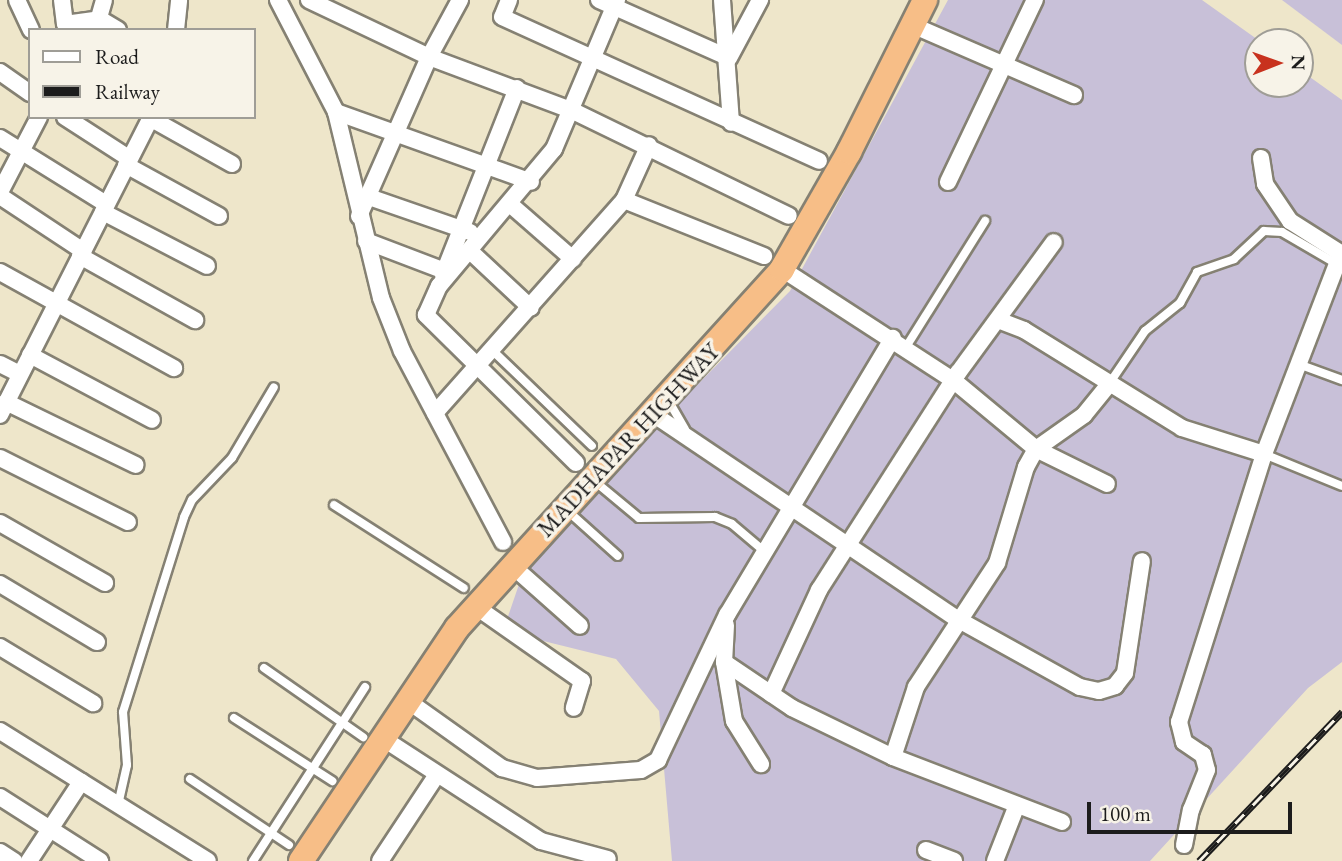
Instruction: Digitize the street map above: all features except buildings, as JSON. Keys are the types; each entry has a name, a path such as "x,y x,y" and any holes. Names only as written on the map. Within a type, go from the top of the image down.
{"highway":[{"name":"MADHAPAR HIGHWAY","path":"292,856 447,619 512,540 769,259 835,143 907,0"},
{"name":"MADHAPAR HIGHWAY","path":"292,856 457,628 782,269 849,152 925,0"}],"street":[{"path":"17,0 30,28"},
{"path":"62,0 65,24 97,24 104,0"},
{"path":"176,28 179,0"},
{"path":"278,0 336,112 359,216 397,340 503,542"},
{"path":"309,0 429,57 517,88 649,145 789,216"},
{"path":"359,216 429,57 460,0"},
{"path":"599,0 616,3 729,58"},
{"path":"722,0 729,58 731,123"},
{"path":"729,58 760,0"},
{"path":"948,182 1035,0"},
{"path":"503,2 502,17 818,161"},
{"path":"442,279 531,182 554,149 616,3"},
{"path":"919,28 1074,95"},
{"path":"0,72 28,92"},
{"path":"517,88 482,167 462,228 426,315 576,463"},
{"path":"336,112 482,167 531,182"},
{"path":"38,119 19,151 0,194 81,254 195,320"},
{"path":"68,119 128,162 219,216"},
{"path":"136,465 3,408 150,119"},
{"path":"152,119 232,164"},
{"path":"0,138 105,208 207,267"},
{"path":"435,413 478,368 624,200 649,145"},
{"path":"1184,845 1191,810 1207,770 1203,755 1184,742 1179,722 1264,454 1301,365 1340,257 1290,221 1265,184 1261,158"},
{"path":"369,197 482,237"},
{"path":"624,200 764,256"},
{"path":"511,205 573,259"},
{"path":"366,241 442,279"},
{"path":"771,694 798,630 848,543 953,380 1055,242"},
{"path":"470,251 531,308"},
{"path":"0,272 55,305 174,368"},
{"path":"788,273 900,343 953,380 1037,449 1107,484"},
{"path":"998,320 1024,330 1182,428 1264,454"},
{"path":"415,706 502,768 537,778 641,770 658,760 727,615 793,505 900,343"},
{"path":"30,355 152,420"},
{"path":"0,364 20,374"},
{"path":"893,757 916,687 997,563 1026,467 1037,449 1084,415 1109,384"},
{"path":"659,418 793,505 959,620 1080,687 1099,691 1115,685 1125,673 1142,561"},
{"path":"0,458 128,522"},
{"path":"0,523 105,583"},
{"path":"517,570 580,626"},
{"path":"0,584 97,642"},
{"path":"482,611 582,681 574,708"},
{"path":"727,615 724,662 734,721 761,764"},
{"path":"0,647 93,703"},
{"path":"724,662 771,694 893,757 1062,822"},
{"path":"0,751 5,734 208,861"},
{"path":"390,743 436,776 541,841 608,859"},
{"path":"387,858 436,776"},
{"path":"29,861 81,782"},
{"path":"0,797 100,861"},
{"path":"995,861 1017,805"},
{"path":"926,850 954,861"},
{"path":"0,852 14,861"}],"lane":[{"path":"900,343 985,221"},
{"path":"1109,384 1145,331 1180,303 1196,272 1234,259 1264,231 1282,232 1340,257"},
{"path":"493,351 592,446"},
{"path":"1301,365 1342,380"},
{"path":"118,805 127,765 122,712 184,517 192,500 239,448 274,387"},
{"path":"671,405 682,427 793,505"},
{"path":"1264,454 1342,486"},
{"path":"598,484 639,518 715,517 732,524 765,552"},
{"path":"334,505 464,588"},
{"path":"570,513 618,556"},
{"path":"264,668 363,737"},
{"path":"253,861 365,688"},
{"path":"234,718 332,781"},
{"path":"190,779 272,834 292,856"}],"shaded area":[{"path":"948,0 1202,0 1244,30 1244,98 1314,98 1314,80 1342,100 1342,662 1308,688 1150,861 672,861 659,711 616,659 503,631 529,555 790,291"},
{"path":"1282,0 1342,0 1342,45"}],"railway":[{"path":"1199,861 1342,712"}]}
